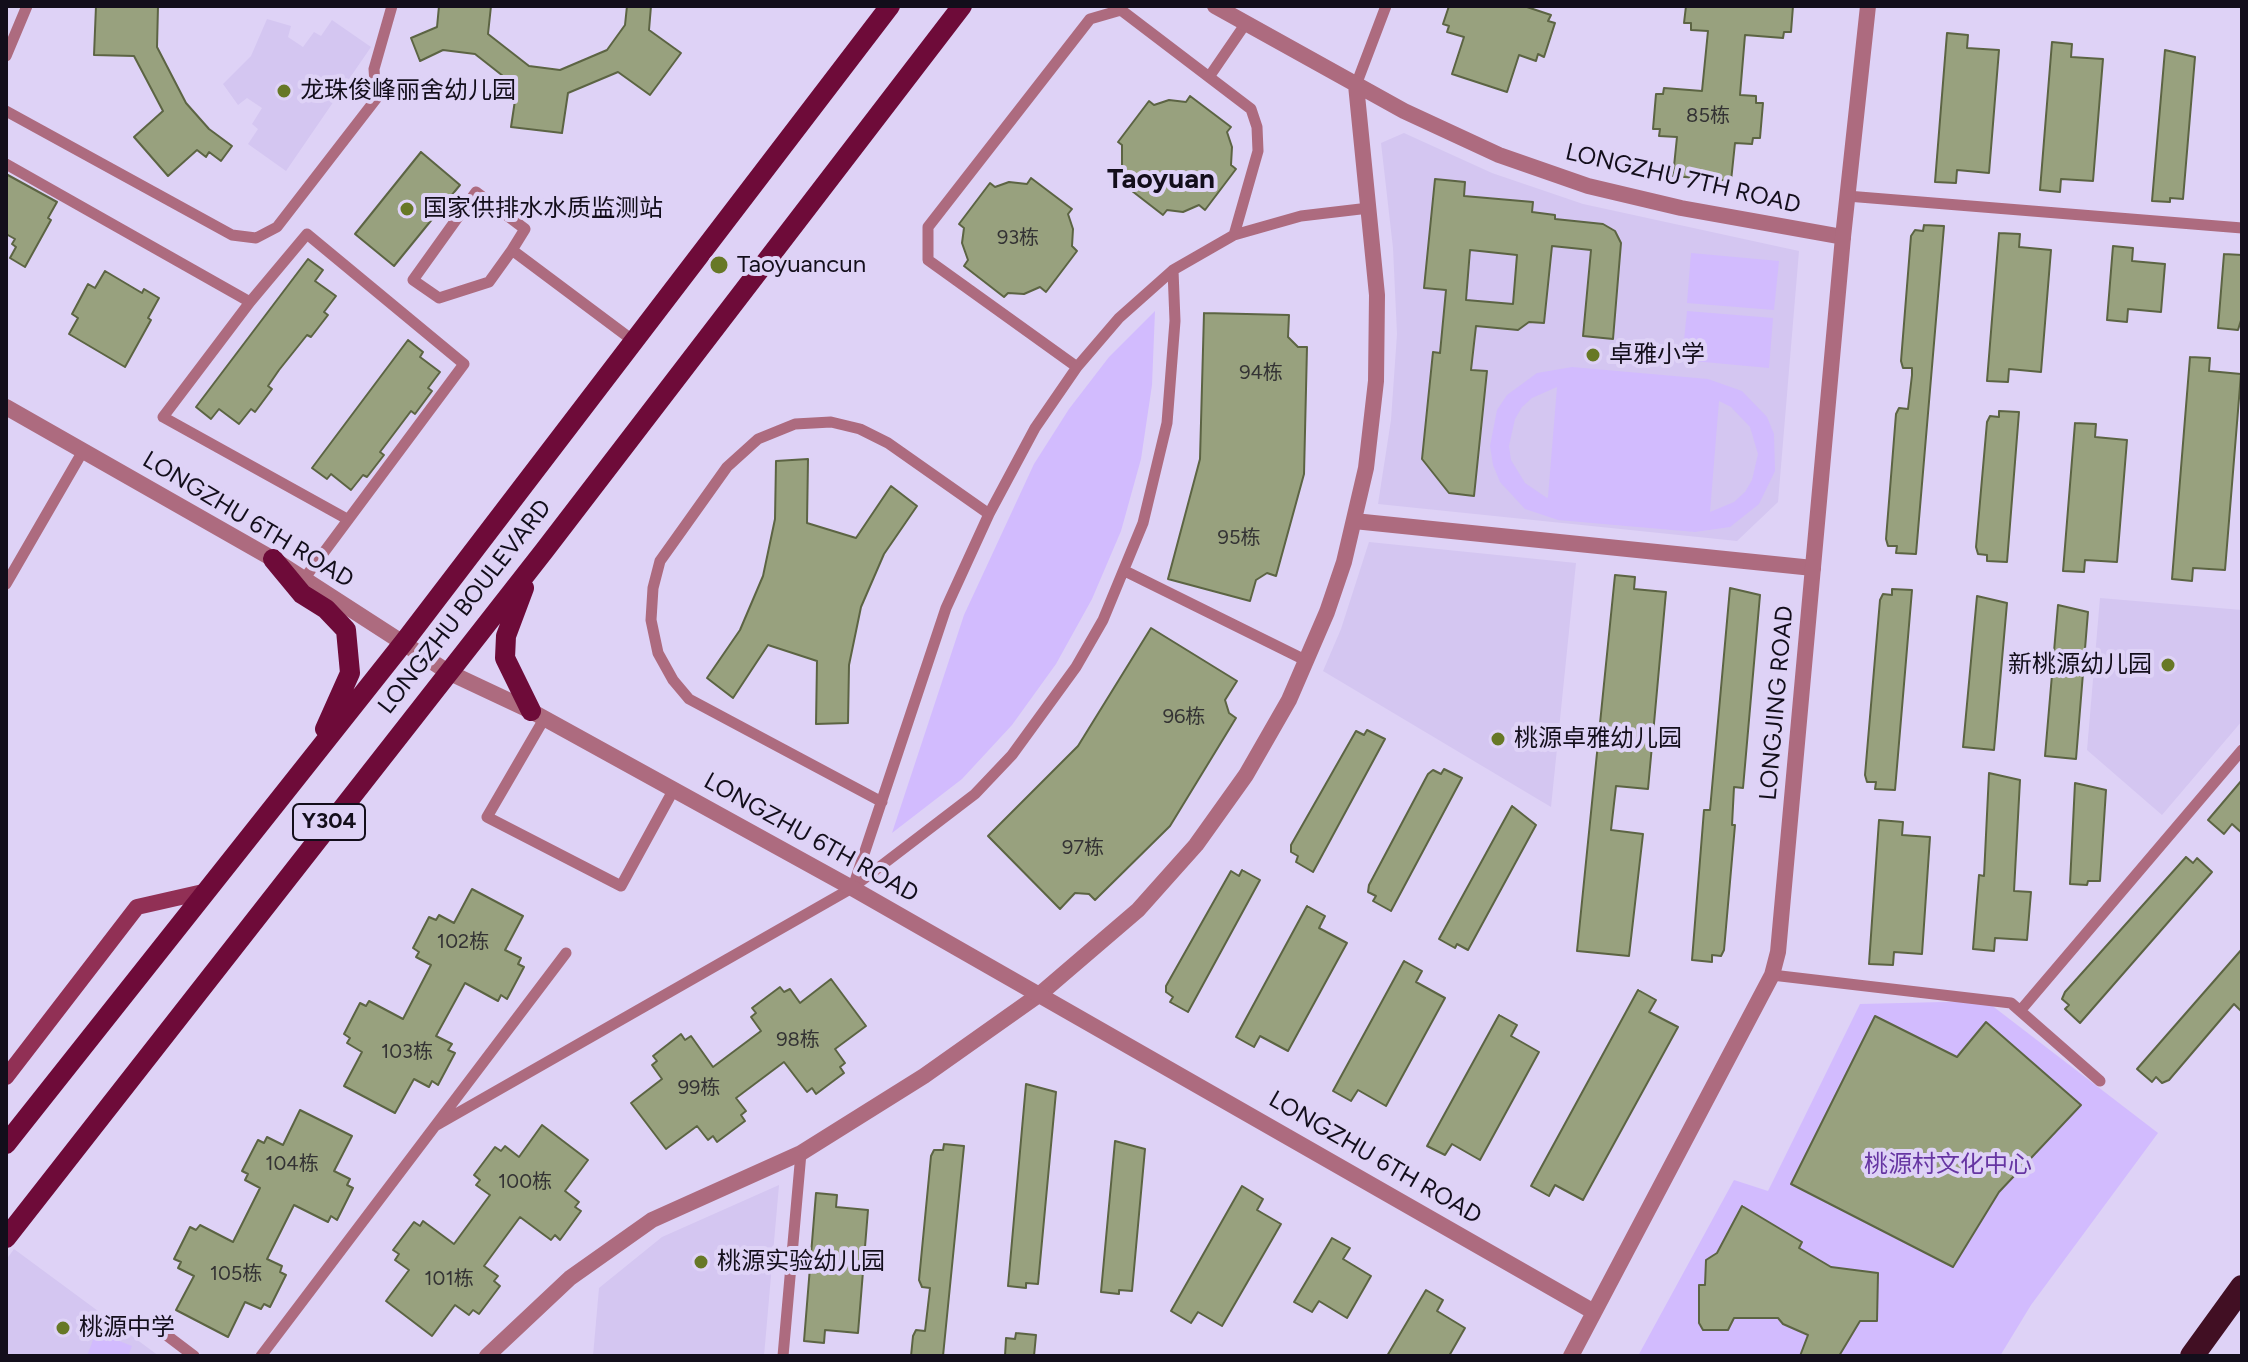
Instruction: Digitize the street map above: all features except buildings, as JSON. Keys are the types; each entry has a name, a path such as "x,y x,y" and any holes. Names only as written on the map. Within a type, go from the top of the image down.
{"highway":[{"path":"2192,1356 2242,1287"}],"main road":[{"name":"LONGZHU BOULEVARD","path":"6,1144 404,642 890,6"},
{"name":"LONGZHU BOULEVARD","path":"6,1238 544,551 962,6"},
{"path":"538,715 505,658 506,636 520,595 544,551"},
{"path":"273,559 302,594 326,609 346,630 351,648 350,673 314,754"},
{"path":"6,1077 137,907 203,892"}],"street":[{"name":"LONGZHU 7TH ROAD","path":"1215,6 1404,111 1499,155 1588,186 1681,208 1843,237"},
{"name":"LONGJING ROAD","path":"1571,1356 1772,975 1778,952 1843,237 1868,6"},
{"path":"487,1356 570,1278 652,1220 801,1153 924,1076 1040,994 1107,940 1196,845 1254,763 1307,661 1327,612 1366,468 1376,381 1377,295 1356,85"},
{"name":"LONGZHU 6TH ROAD","path":"6,407 273,559 448,672 538,715 852,888 1594,1312"},
{"path":"1354,521 1813,568"}],"lane":[{"path":"6,56 27,6"},
{"path":"6,111 232,235 256,238 277,227 376,99 374,69 392,6"},
{"path":"1356,85 1386,6"},
{"path":"1077,367 928,260 928,227 1090,19 1121,8 1251,109 1257,127 1258,151 1234,235"},
{"path":"1209,77 1246,23"},
{"path":"6,164 250,302"},
{"path":"476,192 525,229 512,250 489,282 439,298 413,280 476,192"},
{"path":"1847,196 2242,228"},
{"path":"852,888 946,608 989,514 1035,428 1077,367 1119,318 1173,270 1234,235 1301,216 1369,208"},
{"path":"304,579 464,364 307,234 250,302 163,417 347,519"},
{"path":"512,250 635,342"},
{"path":"435,1126 852,888 975,794 1012,755 1076,667 1125,571 1154,486 1167,423 1175,334 1173,270"},
{"path":"882,802 689,699 673,680 658,653 651,620 653,588 660,561 727,467 758,439 795,424 831,422 860,429 888,443 989,514"},
{"path":"6,584 83,451"},
{"path":"1125,571 1307,661"},
{"path":"538,715 487,817 621,886 674,789"},
{"path":"2020,1011 2242,750"},
{"path":"261,1356 566,953"},
{"path":"1772,975 2011,1003 2100,1081"},
{"path":"783,1356 801,1153"},
{"path":"161,1331 194,1356"}],"shaded area":[{"name":"龙珠俊峰丽舍幼儿园","path":"267,19 291,26 288,37 303,47 314,32 321,36 332,20 371,47 286,171 248,144 258,129 252,124 262,108 247,98 238,105 223,84 251,56"},
{"name":"卓雅小学","path":"1404,133 1492,173 1583,204 1799,251 1778,502 1737,541 1378,504 1391,420 1397,334 1393,248 1381,143"},
{"name":"桃源卓雅幼儿园","path":"1369,542 1576,563 1551,807 1323,671 1341,629"},
{"name":"新桃源幼儿园","path":"2100,598 2242,610 2242,721 2162,815 2087,750"},
{"name":"桃源实验幼儿园","path":"779,1185 764,1356 593,1356 599,1288 662,1237"},
{"name":"桃源中学","path":"14,1249 159,1356 6,1356 6,1260"}],"green space":[{"path":"1691,253 1779,261 1774,310 1687,303"},
{"path":"1155,311 1152,385 1141,459 1121,531 1092,599 1056,664 1012,725 962,779 892,833 964,615 1034,464 1069,409 1109,357"},
{"path":"1687,311 1773,318 1769,368 1682,360"},
{"path":"1572,367 1708,379 1742,391 1767,417 1774,434 1775,471 1759,504 1730,527 1695,532 1558,520 1525,509 1500,482 1490,446 1497,410 1507,395 1537,373","holes":["1557,387 1548,497 1547,498 1525,483 1511,460 1509,446 1515,419 1522,407 1532,398","1719,401 1731,407 1750,427 1758,454 1752,480 1745,492 1734,502 1710,512"]},
{"name":"桃源村文化中心","path":"1986,1001 2158,1133 2031,1305 2000,1356 1638,1356 1734,1180 1768,1191 1860,1004"},
{"path":"96,1332 132,1346 128,1356 87,1356"}],"place":[{"name":"龙珠俊峰丽舍幼儿园","path":"284,91"},
{"name":"国家供排水水质监测站","path":"407,209"},
{"name":"Taoyuancun","path":"719,265"},
{"name":"卓雅小学","path":"1593,355"},
{"name":"新桃源幼儿园","path":"2168,665"},
{"name":"桃源卓雅幼儿园","path":"1498,739"},
{"name":"桃源实验幼儿园","path":"701,1262"},
{"name":"桃源中学","path":"63,1328"}],"district":[{"name":"Taoyuan","path":"1161,180"}]}
